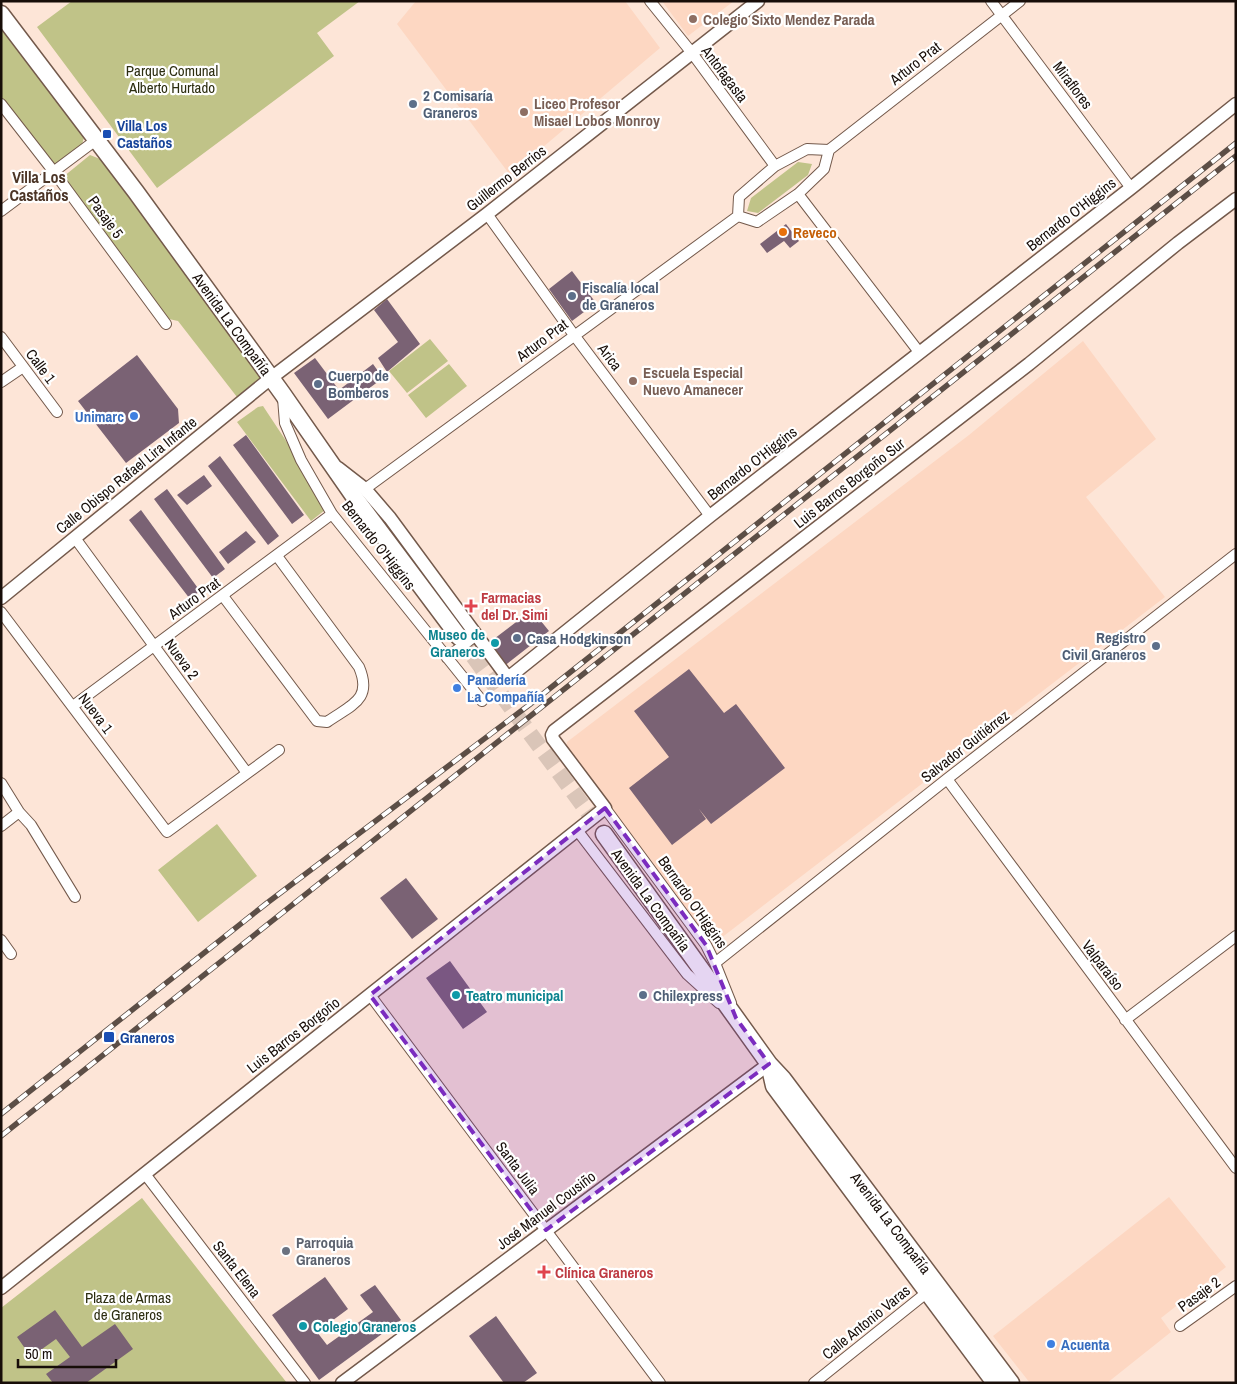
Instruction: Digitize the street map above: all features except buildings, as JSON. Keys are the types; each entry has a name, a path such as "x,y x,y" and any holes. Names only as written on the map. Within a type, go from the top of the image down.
{"main road":[{"name":"Avenida La Compañía","path":"1,14 271,378 355,498 459,637"},
{"name":"Avenida La Compañía","path":"604,834 769,1064 783,1079 932,1288 994,1383"},
{"name":"Avenida La Compañía","path":"932,1288 1011,1383"}],"street":[{"name":"Antofagasta","path":"650,1 692,53 775,166"},
{"name":"Guillermo Berrios","path":"271,378 487,214 758,1"},
{"name":"Miraflores","path":"990,1 1131,188"},
{"name":"Arturo Prat","path":"829,150 1020,1"},
{"name":"Pasaje 5","path":"1,104 54,172 166,324"},
{"name":"Bernardo O'Higgins","path":"331,463 365,490 390,518 504,674 509,676 1236,104"},
{"path":"1,211 96,140"},
{"path":"806,149 829,150 824,169 798,194 757,222 738,216 738,197 775,166 806,149"},
{"path":"798,194 919,352"},
{"name":"Luis Barros Borgoño Sur","path":"605,808 553,739 554,731 1029,364 1178,243 1236,200"},
{"name":"Arica","path":"487,214 574,335 710,516"},
{"name":"Arturo Prat","path":"365,490 738,216"},
{"name":"Calle 1","path":"1,337 57,412"},
{"path":"1,382 23,367"},
{"name":"Calle Obispo Rafael Lira Infante","path":"1,598 271,378"},
{"name":"Bernardo O'Higgins","path":"282,394 285,423 302,460 332,514 482,701"},
{"name":"Arturo Prat","path":"73,706 332,514"},
{"name":"Nueva 2","path":"75,538 247,773"},
{"name":"Salvador Guitiérrez","path":"715,963 1236,554"},
{"path":"223,596 317,721 328,722 358,701 362,695 364,683 359,666 277,556"},
{"name":"Nueva 1","path":"1,612 167,832 247,773"},
{"path":"447,658 476,635"},
{"path":"247,773 280,750"},
{"name":"Valparaíso","path":"947,779 1236,1168"},
{"path":"1,784 18,812 31,825 75,898"},
{"name":"Bernardo O'Higgins","path":"605,808 706,945 736,1018"},
{"name":"Luis Barros Borgoño","path":"1,1288 605,808"},
{"path":"1,826 18,812"},
{"path":"577,830 687,974 736,1018"},
{"path":"1125,1020 1236,936"},
{"path":"1,940 11,954"},
{"name":"Santa Julia","path":"370,995 660,1383"},
{"name":"José Manuel Cousiño","path":"342,1383 769,1064"},
{"name":"Santa Elena","path":"145,1174 305,1383"},
{"name":"Pasaje 2","path":"1180,1326 1236,1286"},
{"name":"Calle Antonio Varas","path":"814,1383 932,1288"}],"highlighted area":[{"path":"605,808 706,945 736,1018 769,1064 546,1230 370,995"}],"shaded area":[{"name":"Liceo Profesor Misael Lobos Monroy","path":"416,1 625,1 660,48 510,175 397,24"},
{"name":"Colegio Sixto Mendez Parada","path":"662,1 734,1 688,36"},
{"path":"1083,341 1156,439 1086,497 1165,597 712,945 628,838 565,751 567,742 969,435"},
{"path":"1169,1197 1226,1267 1161,1318 1171,1332 1107,1383 1030,1383 993,1336"}],"green space":[{"name":"Parque Comunal Alberto Hurtado","path":"72,1 360,1 317,33 334,56 157,188 37,27"},
{"path":"1,24 85,134 81,148 55,168 1,97"},
{"path":"90,155 100,159 263,376 237,397 178,321 169,319 63,177"},
{"path":"798,162 812,164 808,175 758,213 747,211 751,198"},
{"path":"430,339 448,361 407,393 389,371"},
{"path":"449,364 467,386 426,418 408,395"},
{"path":"263,406 298,459 320,504 325,510 311,521 237,422 258,407"},
{"path":"217,824 257,876 198,922 158,870"},
{"name":"Plaza de Armas de Graneros","path":"142,1198 287,1383 1,1383 1,1308"}],"tunnel":[{"path":"459,637 604,834"}],"railway":[{"path":"1,1114 267,903 529,705 1236,143"},
{"path":"1,1136 1236,156"}],"place":[{"name":"Colegio Sixto Mendez Parada","path":"693,19"},
{"name":"2 Comisaría Graneros","path":"413,104"},
{"name":"Liceo Profesor Misael Lobos Monroy","path":"524,112"},
{"name":"Villa Los Castaños","path":"107,134"},
{"name":"Reveco","path":"783,232"},
{"name":"Fiscalía local de Graneros","path":"572,296"},
{"name":"Escuela Especial Nuevo Amanecer","path":"633,381"},
{"name":"Cuerpo de Bomberos","path":"318,384"},
{"name":"Unimarc","path":"134,416"},
{"name":"Farmacias del Dr. Simi","path":"471,606"},
{"name":"Casa Hodgkinson","path":"517,638"},
{"name":"Museo de Graneros","path":"495,643"},
{"name":"Registro Civil Graneros","path":"1156,646"},
{"name":"Panadería La Compañía","path":"457,688"},
{"name":"Teatro municipal","path":"456,995"},
{"name":"Chilexpress","path":"643,995"},
{"name":"Graneros","path":"109,1037"},
{"name":"Parroquia Graneros","path":"286,1251"},
{"name":"Clínica Graneros","path":"544,1272"},
{"name":"Colegio Graneros","path":"303,1326"},
{"name":"Acuenta","path":"1051,1344"}],"district":[{"name":"Villa Los Castaños","path":"39,186"}]}
